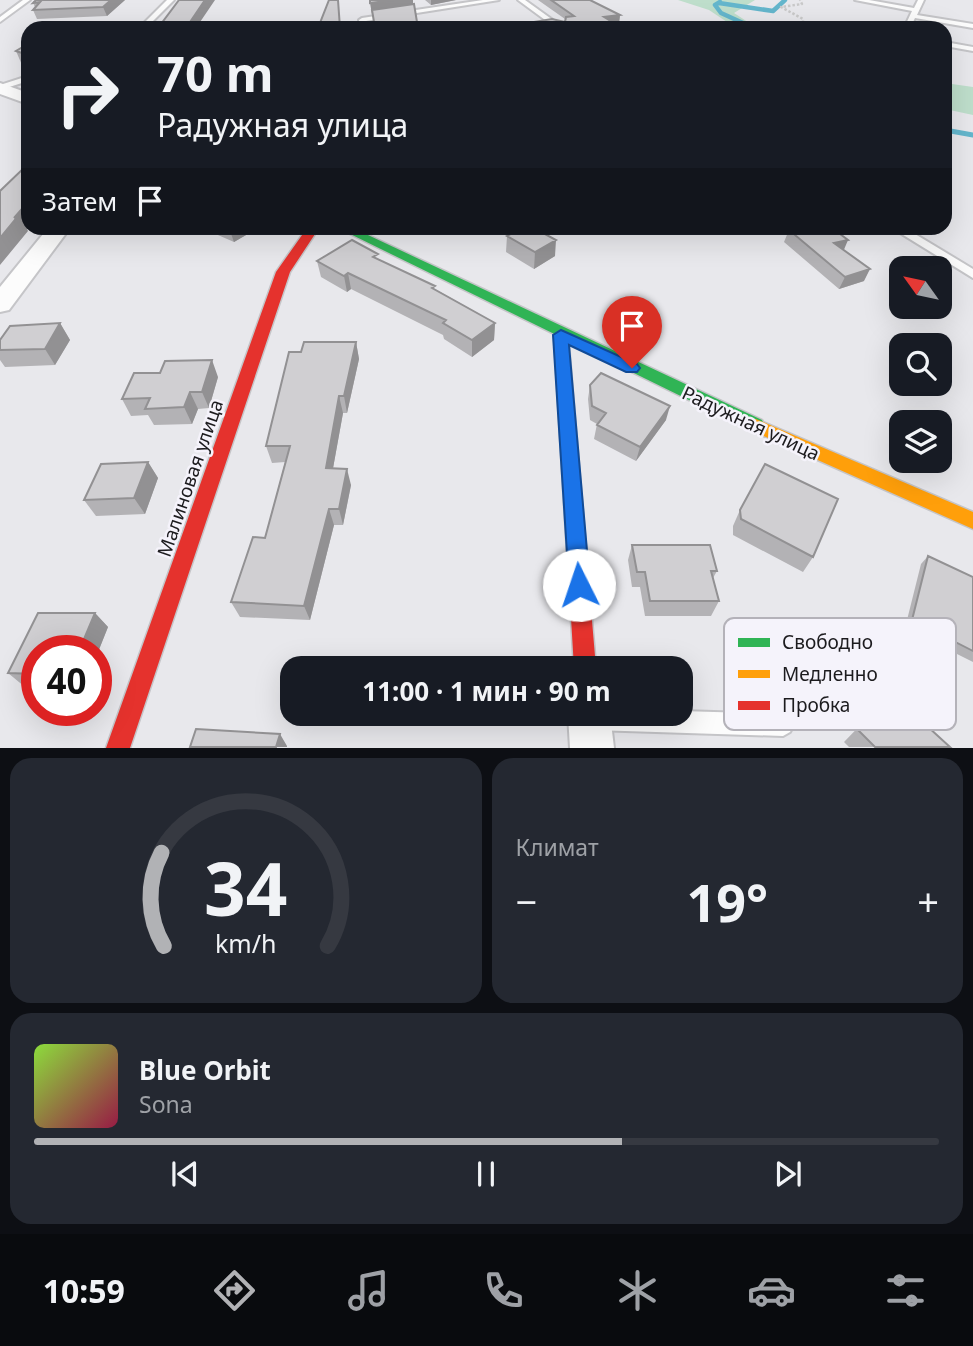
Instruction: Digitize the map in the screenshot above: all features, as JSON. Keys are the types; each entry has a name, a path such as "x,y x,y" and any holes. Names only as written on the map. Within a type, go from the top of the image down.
{"street":[{"path":"0,88 21,96"},
{"path":"0,304 54,235"},
{"name":"Малиновая улица","path":"118,747 283,272 308,235"},
{"name":"Радужная улица","path":"358,235 561,335 821,456 973,521"},
{"path":"561,335 585,656"}],"lane":[{"path":"0,20 27,0"},
{"path":"149,21 171,0"},
{"path":"362,21 496,0"},
{"path":"521,0 551,21"},
{"path":"858,0 951,21"},
{"path":"911,21 921,0"},
{"path":"952,21 973,26"},
{"path":"952,45 973,49"},
{"path":"0,88 21,80"},
{"path":"909,235 973,274"},
{"path":"590,727 724,726"}],"path":[{"path":"800,0 802,4 781,7 803,21"}],"green space":[{"path":"678,0 755,0 734,13 746,21 726,21 709,10"},
{"path":"952,84 973,87 973,115 952,110"}],"building":[{"path":"36,0 111,0 103,7 33,10 40,2 33,3"},
{"path":"179,0 205,0 191,21 163,21"},
{"path":"329,0 338,0 340,21 321,21"},
{"path":"370,0 394,0 370,3"},
{"path":"551,0 590,0 620,15 604,17 611,21 565,21 566,17 574,16"},
{"path":"414,4 417,21 374,21 372,10"},
{"path":"21,171 21,210 0,238 0,191"},
{"path":"547,235 556,240 535,252 507,236"},
{"path":"795,235 841,235 848,240 834,243 870,269 845,277"},
{"path":"352,240 378,254 373,257 435,286 432,288 495,323 472,340 443,323 446,320 348,273 344,276 317,261"},
{"path":"60,323 45,349 0,350 0,340 10,326"},
{"path":"304,342 356,342 344,396 339,396 326,468 347,469 339,509 329,509 304,606 231,602 253,537 265,538 290,446 266,446 289,352 301,352"},
{"path":"212,360 202,392 190,392 184,407 145,409 150,398 122,399 134,373 160,373 165,361"},
{"path":"601,373 670,406 640,447 597,425 606,413 592,406 590,385"},
{"path":"148,462 134,498 84,500 101,464"},
{"path":"765,464 838,499 813,557 741,519 740,510"},
{"path":"632,545 710,545 717,571 711,571 719,601 650,601 645,572 637,572"},
{"path":"928,556 973,577 973,651 956,642 956,618 912,618"},
{"path":"38,613 95,613 86,635 27,635"},
{"path":"21,647 21,673 8,673"},
{"path":"196,729 280,734 276,747 190,747"},
{"path":"858,730 931,730 950,747 875,747"}],"waterway":[{"path":"719,3 773,11 785,0"},
{"path":"720,2 715,5 721,13 739,21"},
{"path":"952,131 973,135"}],"traffic: fast":[{"path":"359,235 756,425"}],"traffic: slow":[{"path":"756,425 973,521"}],"traffic: jam":[{"path":"118,748 283,272 308,235"},
{"path":"561,335 584,656"}],"route":[{"path":"579,585 561,335 632,368"}]}
